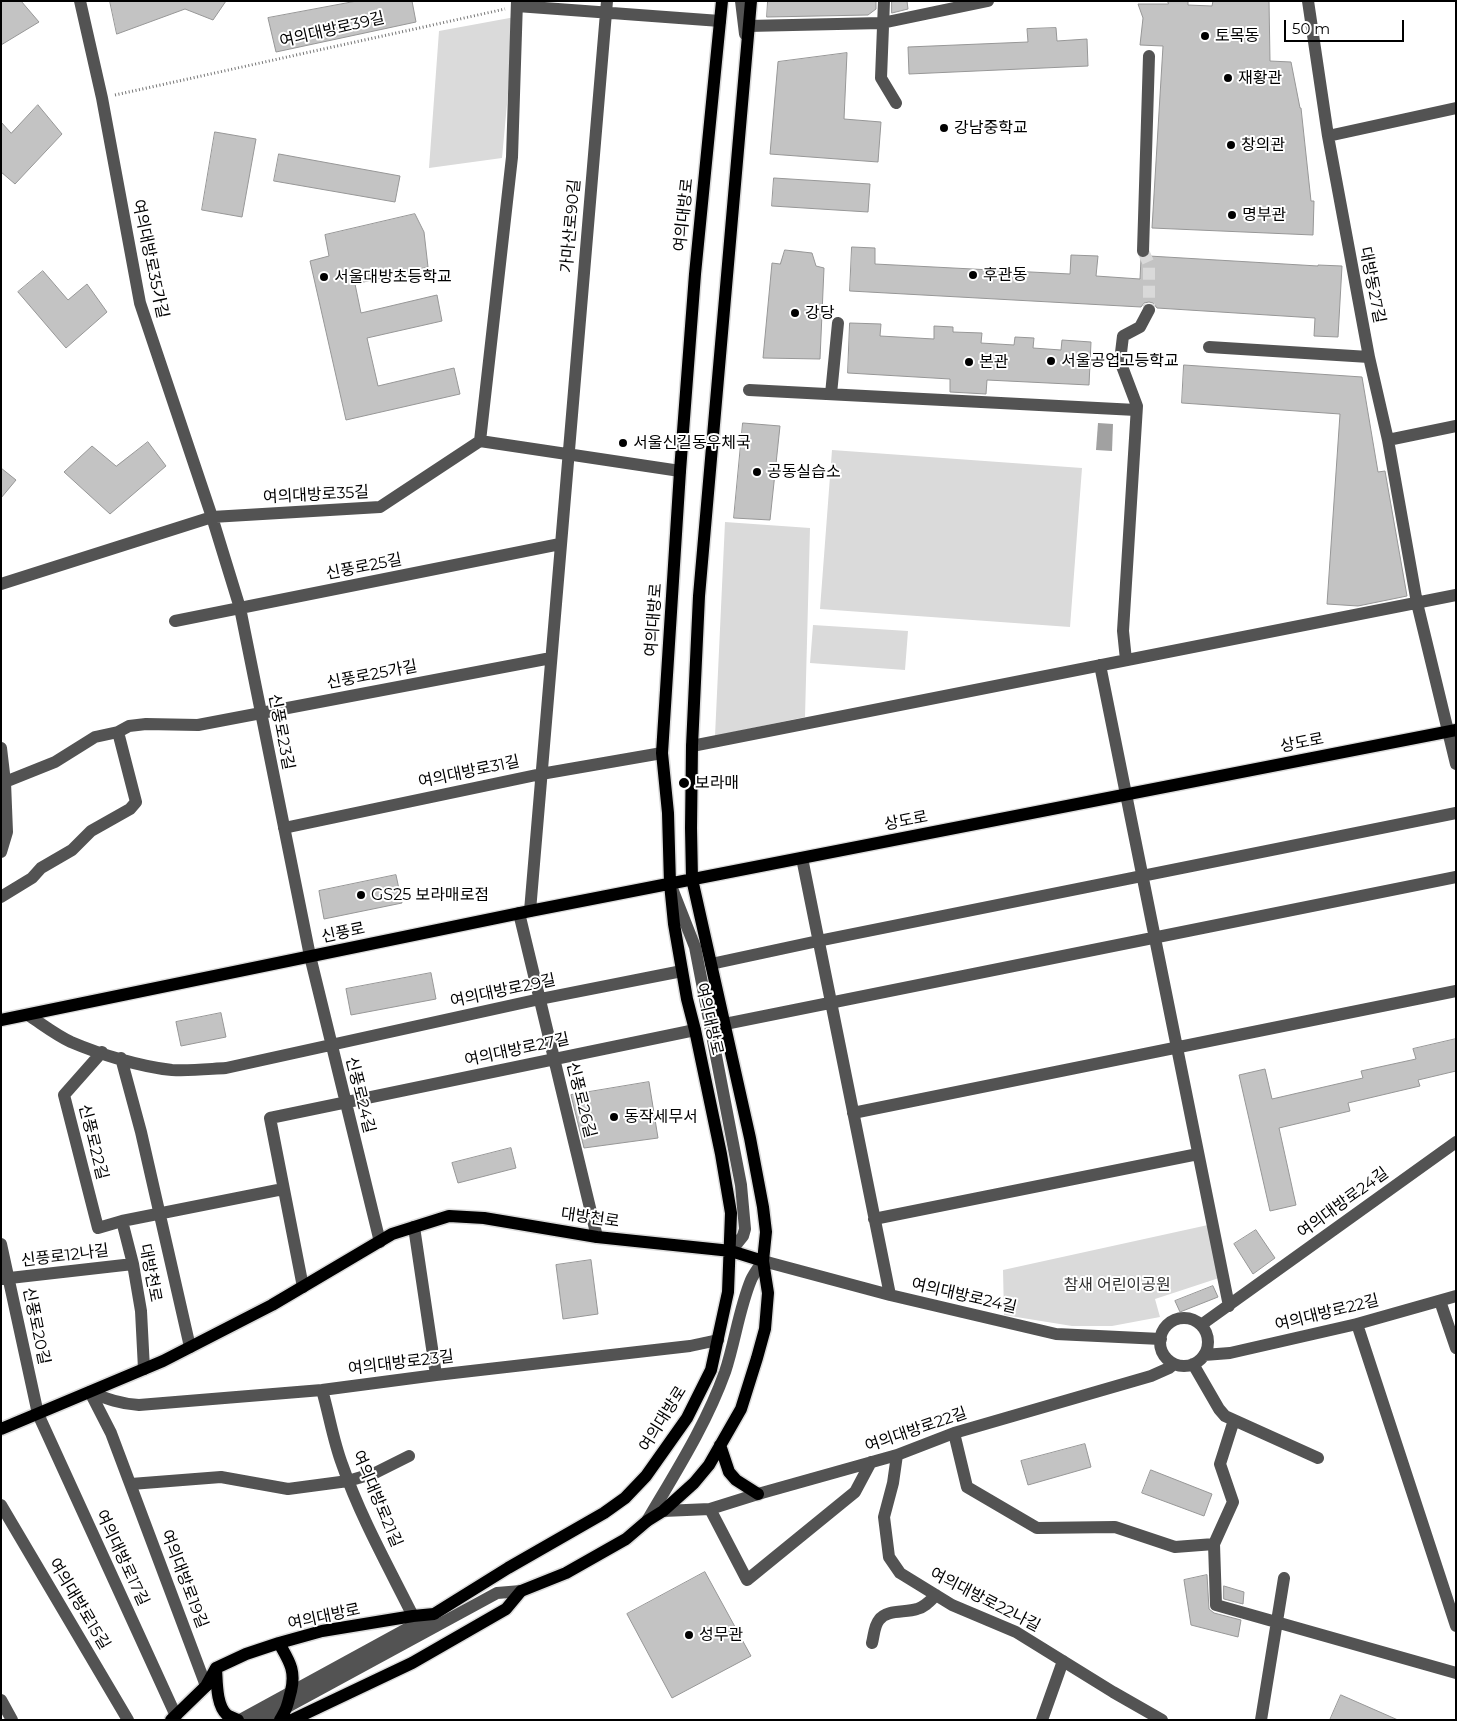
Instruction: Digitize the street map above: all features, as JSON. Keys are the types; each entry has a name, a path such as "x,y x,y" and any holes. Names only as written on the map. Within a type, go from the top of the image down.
{"main road":[{"name":"여의대방로","path":"216,1668 246,1654 322,1631 434,1614 508,1568 604,1513 625,1498 646,1476 687,1418 711,1370 728,1292 731,1213 674,924 670,884 668,813 662,753 695,274 722,1"},
{"name":"여의대방로","path":"292,1720 412,1662 506,1609 521,1591 566,1573 626,1539 647,1521 663,1511 709,1465 741,1409 765,1329 768,1293 763,1261 766,1232 763,1207 725,1024 692,880 691,828 692,746 700,596 750,1"},
{"name":"상도로","path":"692,880 1452,731"},
{"name":"신풍로","path":"1,1020 524,912 692,880"},
{"name":"대방천로","path":"1,1430 144,1369 272,1306 392,1234 449,1216 484,1218 598,1237 730,1251 763,1261"},
{"path":"720,1446 729,1472 736,1480 758,1494"},
{"path":"279,1643 293,1670 294,1681 290,1692 289,1706 280,1720"},
{"path":"174,1718 206,1686 216,1668"},
{"path":"216,1668 218,1692 222,1706 227,1714 239,1720"}],"street":[{"name":"여의대방로35가길","path":"80,1 102,98 140,304 212,517"},
{"path":"741,1 746,47"},
{"path":"884,1 881,78 896,103"},
{"path":"748,26 882,23 988,1"},
{"name":"대방동27길","path":"1308,1 1328,136 1369,357 1388,440 1417,603 1452,731 1456,764"},
{"path":"680,471 480,441 512,157 517,4 607,6 720,21"},
{"name":"가마산로90길","path":"568,454 607,6"},
{"path":"1143,251 1149,56"},
{"path":"1328,136 1456,108"},
{"path":"1126,660 1122,631 1136,406 1120,361 1123,336 1140,326 1149,310"},
{"path":"831,394 838,323"},
{"path":"1210,347 1369,357"},
{"path":"749,390 1136,410"},
{"path":"1388,440 1456,426"},
{"name":"여의대방로35길","path":"1,584 212,517 380,508 480,441"},
{"path":"524,912 541,774 568,454"},
{"name":"신풍로23길","path":"212,517 240,608 310,956"},
{"name":"신풍로25길","path":"174,620 560,544"},
{"path":"692,746 1456,595"},
{"name":"신풍로25가길","path":"5,782 55,762 95,737 118,732 129,726 146,724 198,725 551,658"},
{"path":"1100,665 1229,1306"},
{"path":"1,897 32,878 41,868 72,850 91,831 130,809 136,802 118,732"},
{"path":"1,748 5,782 7,832 1,852"},
{"name":"여의대방로31길","path":"284,828 541,774 662,753"},
{"path":"711,964 1456,813"},
{"path":"802,858 890,1296"},
{"path":"725,1024 1456,876"},
{"path":"670,884 695,947 741,1185 744,1236 730,1251"},
{"name":"신풍로26길","path":"524,912 540,999 598,1237"},
{"name":"신풍로24길","path":"310,956 380,1242"},
{"name":"여의대방로29길","path":"332,1045 540,999 682,971"},
{"path":"853,1113 1456,991"},
{"path":"28,1015 71,1042 121,1058 172,1070 226,1068 332,1045"},
{"name":"여의대방로27길","path":"345,1102 695,1030"},
{"name":"신풍로22길","path":"102,1052 64,1095 98,1228 122,1221"},
{"path":"121,1058 141,1132 159,1213"},
{"path":"303,1287 270,1118 345,1102"},
{"name":"여의대방로24길","path":"1201,1325 1456,1142"},
{"path":"874,1220 1198,1154"},
{"path":"122,1221 283,1189"},
{"name":"대방천로","path":"159,1213 190,1347"},
{"name":"대방천로","path":"122,1221 133,1264 141,1311 144,1369"},
{"path":"414,1227 436,1374"},
{"name":"신풍로20길","path":"1,1244 5,1280 38,1414"},
{"path":"647,1521 689,1450 716,1396 732,1351 741,1312 752,1279 763,1261"},
{"name":"여의대방로24길","path":"763,1261 890,1296 1056,1334 1161,1339"},
{"name":"신풍로12나길","path":"5,1280 133,1264"},
{"name":"여의대방로22길","path":"1204,1355 1230,1353 1357,1324 1456,1296"},
{"path":"1440,1301 1456,1348"},
{"path":"1178,1319 1193,1319 1201,1325 1208,1341 1204,1355 1193,1364 1186,1366 1174,1364 1166,1358 1162,1351 1161,1339 1163,1330 1168,1324 1178,1319"},
{"path":"1357,1324 1456,1626"},
{"name":"여의대방로23길","path":"90,1392 110,1401 139,1405 322,1390 436,1374 690,1346 718,1340"},
{"name":"여의대방로22길","path":"663,1511 710,1509 897,1455 954,1432 1151,1376 1174,1364"},
{"path":"1193,1364 1219,1410 1226,1416 1318,1458"},
{"name":"여의대방로21길","path":"322,1390 341,1462 348,1481 413,1616"},
{"name":"여의대방로19길","path":"90,1392 111,1433 206,1686"},
{"name":"여의대방로17길","path":"38,1414 174,1718"},
{"path":"1234,1420 1220,1464 1233,1502 1214,1544 1216,1605 1456,1673"},
{"path":"954,1432 967,1487 1037,1528 1115,1527 1175,1546 1214,1544"},
{"name":"여의대방로22나길","path":"897,1455 893,1482 884,1517 889,1556 900,1573 952,1605 1016,1632 1162,1720"},
{"path":"131,1484 221,1477 288,1489 348,1481 375,1473 409,1456"},
{"path":"710,1509 747,1580 855,1492 871,1462"},
{"name":"여의대방로15길","path":"1,1505 128,1720"},
{"path":"1261,1720 1284,1578"},
{"path":"259,1720 289,1706 497,1593 521,1591"},
{"path":"872,1643 877,1622 883,1616 919,1608 936,1595"},
{"path":"239,1720 434,1614"},
{"path":"1042,1720 1063,1661"},
{"path":"1,1700 12,1720"}],"path":[{"name":"여의대방로39길","path":"102,98 517,4"}],"green space":[{"path":"515,17 502,158 429,168 439,31"},
{"path":"832,450 1082,468 1070,627 820,609"},
{"path":"725,522 810,528 805,717 715,736"},
{"path":"813,625 908,631 905,670 810,663"},
{"name":"참새 어린이공원","path":"1208,1225 1219,1278 1155,1299 1160,1317 1112,1326 1072,1326 1004,1315 1003,1270"}],"shaded area":[{"path":"1098,423 1113,424 1112,451 1096,450"}],"building":[{"path":"1,1 21,1 39,22 1,45"},
{"path":"110,1 226,1 213,20 185,9 117,34"},
{"path":"357,1 412,1 416,22 276,52 268,18"},
{"path":"768,1 876,1 876,9 868,15 767,17"},
{"path":"892,1 907,1 908,9 892,13"},
{"path":"1168,1 1188,1 1188,5 1212,6 1213,1 1269,1 1270,61 1291,62 1301,108 1311,201 1314,201 1313,235 1152,228 1163,46 1140,45 1143,18 1138,4 1168,4"},
{"path":"1056,28 1057,41 1087,39 1088,66 909,74 908,47 1028,42 1027,29"},
{"path":"847,53 844,119 881,122 878,162 770,154 778,62"},
{"path":"38,105 62,134 15,184 1,172 1,122 11,133"},
{"path":"215,132 256,139 242,217 202,210"},
{"path":"279,154 400,176 395,202 274,181"},
{"path":"774,178 870,184 868,212 772,206"},
{"path":"415,214 424,232 428,267 355,284 361,313 437,295 442,321 367,338 378,386 454,368 460,394 346,420 310,261 329,256 325,235"},
{"path":"852,247 875,248 875,264 1070,274 1071,255 1098,256 1096,276 1140,279 1141,259 1149,256 1342,266 1338,337 1314,336 1315,318 1157,308 1153,303 1149,302 1144,303 1141,307 850,291"},
{"name":"강당","path":"785,250 812,253 816,266 824,268 820,359 763,358 772,263 780,264"},
{"path":"43,271 68,300 87,284 107,312 66,348 18,292"},
{"name":"본관","path":"850,323 881,324 880,336 934,339 934,326 953,327 953,332 982,333 981,343 1014,345 1015,337 1034,338 1033,348 1061,350 1062,340 1091,342 1089,385 987,380 986,394 950,392 950,379 848,373"},
{"path":"1184,365 1362,377 1378,472 1385,471 1407,596 1358,606 1327,604 1340,414 1182,403"},
{"name":"공동실습소","path":"743,423 780,426 770,520 734,518"},
{"path":"148,442 166,466 110,514 64,472 92,446 116,466"},
{"path":"1,468 16,480 1,498"},
{"path":"396,875 402,903 324,919 319,891"},
{"path":"431,973 436,999 351,1015 346,989"},
{"path":"221,1013 226,1037 181,1046 176,1022"},
{"path":"1456,1039 1456,1071 1418,1080 1420,1086 1348,1103 1350,1111 1279,1128 1296,1205 1270,1211 1239,1075 1265,1069 1272,1099 1363,1078 1361,1071 1416,1059 1413,1049"},
{"name":"동작세무서","path":"649,1082 658,1138 584,1148 571,1095"},
{"path":"511,1148 516,1168 458,1183 452,1163"},
{"path":"1256,1230 1275,1258 1253,1274 1234,1244"},
{"path":"591,1260 598,1314 563,1319 556,1265"},
{"path":"1213,1286 1218,1297 1180,1312 1175,1301"},
{"path":"1085,1444 1091,1467 1028,1485 1021,1461"},
{"path":"1151,1470 1212,1494 1204,1516 1142,1493"},
{"name":"성무관","path":"705,1572 751,1656 672,1698 627,1614"},
{"path":"1207,1575 1209,1609 1214,1613 1241,1620 1238,1637 1191,1625 1184,1580"},
{"path":"1224,1586 1244,1592 1243,1604 1224,1599"},
{"path":"1341,1695 1398,1720 1330,1720"}],"tunnel":[{"path":"1143,251 1149,264 1149,310"}],"place":[{"name":"토목동","path":"1205,36"},
{"name":"재황관","path":"1228,78"},
{"name":"강남중학교","path":"944,128"},
{"name":"창의관","path":"1231,145"},
{"name":"명부관","path":"1232,215"},
{"name":"후관동","path":"973,275"},
{"name":"서울대방초등학교","path":"324,277"},
{"name":"강당","path":"795,313"},
{"name":"서울공업고등학교","path":"1051,361"},
{"name":"본관","path":"969,362"},
{"name":"서울신길동우체국","path":"623,443"},
{"name":"공동실습소","path":"757,472"},
{"name":"보라매","path":"684,783"},
{"name":"GS25 보라매로점","path":"361,895"},
{"name":"동작세무서","path":"614,1117"},
{"name":"성무관","path":"689,1635"}]}
